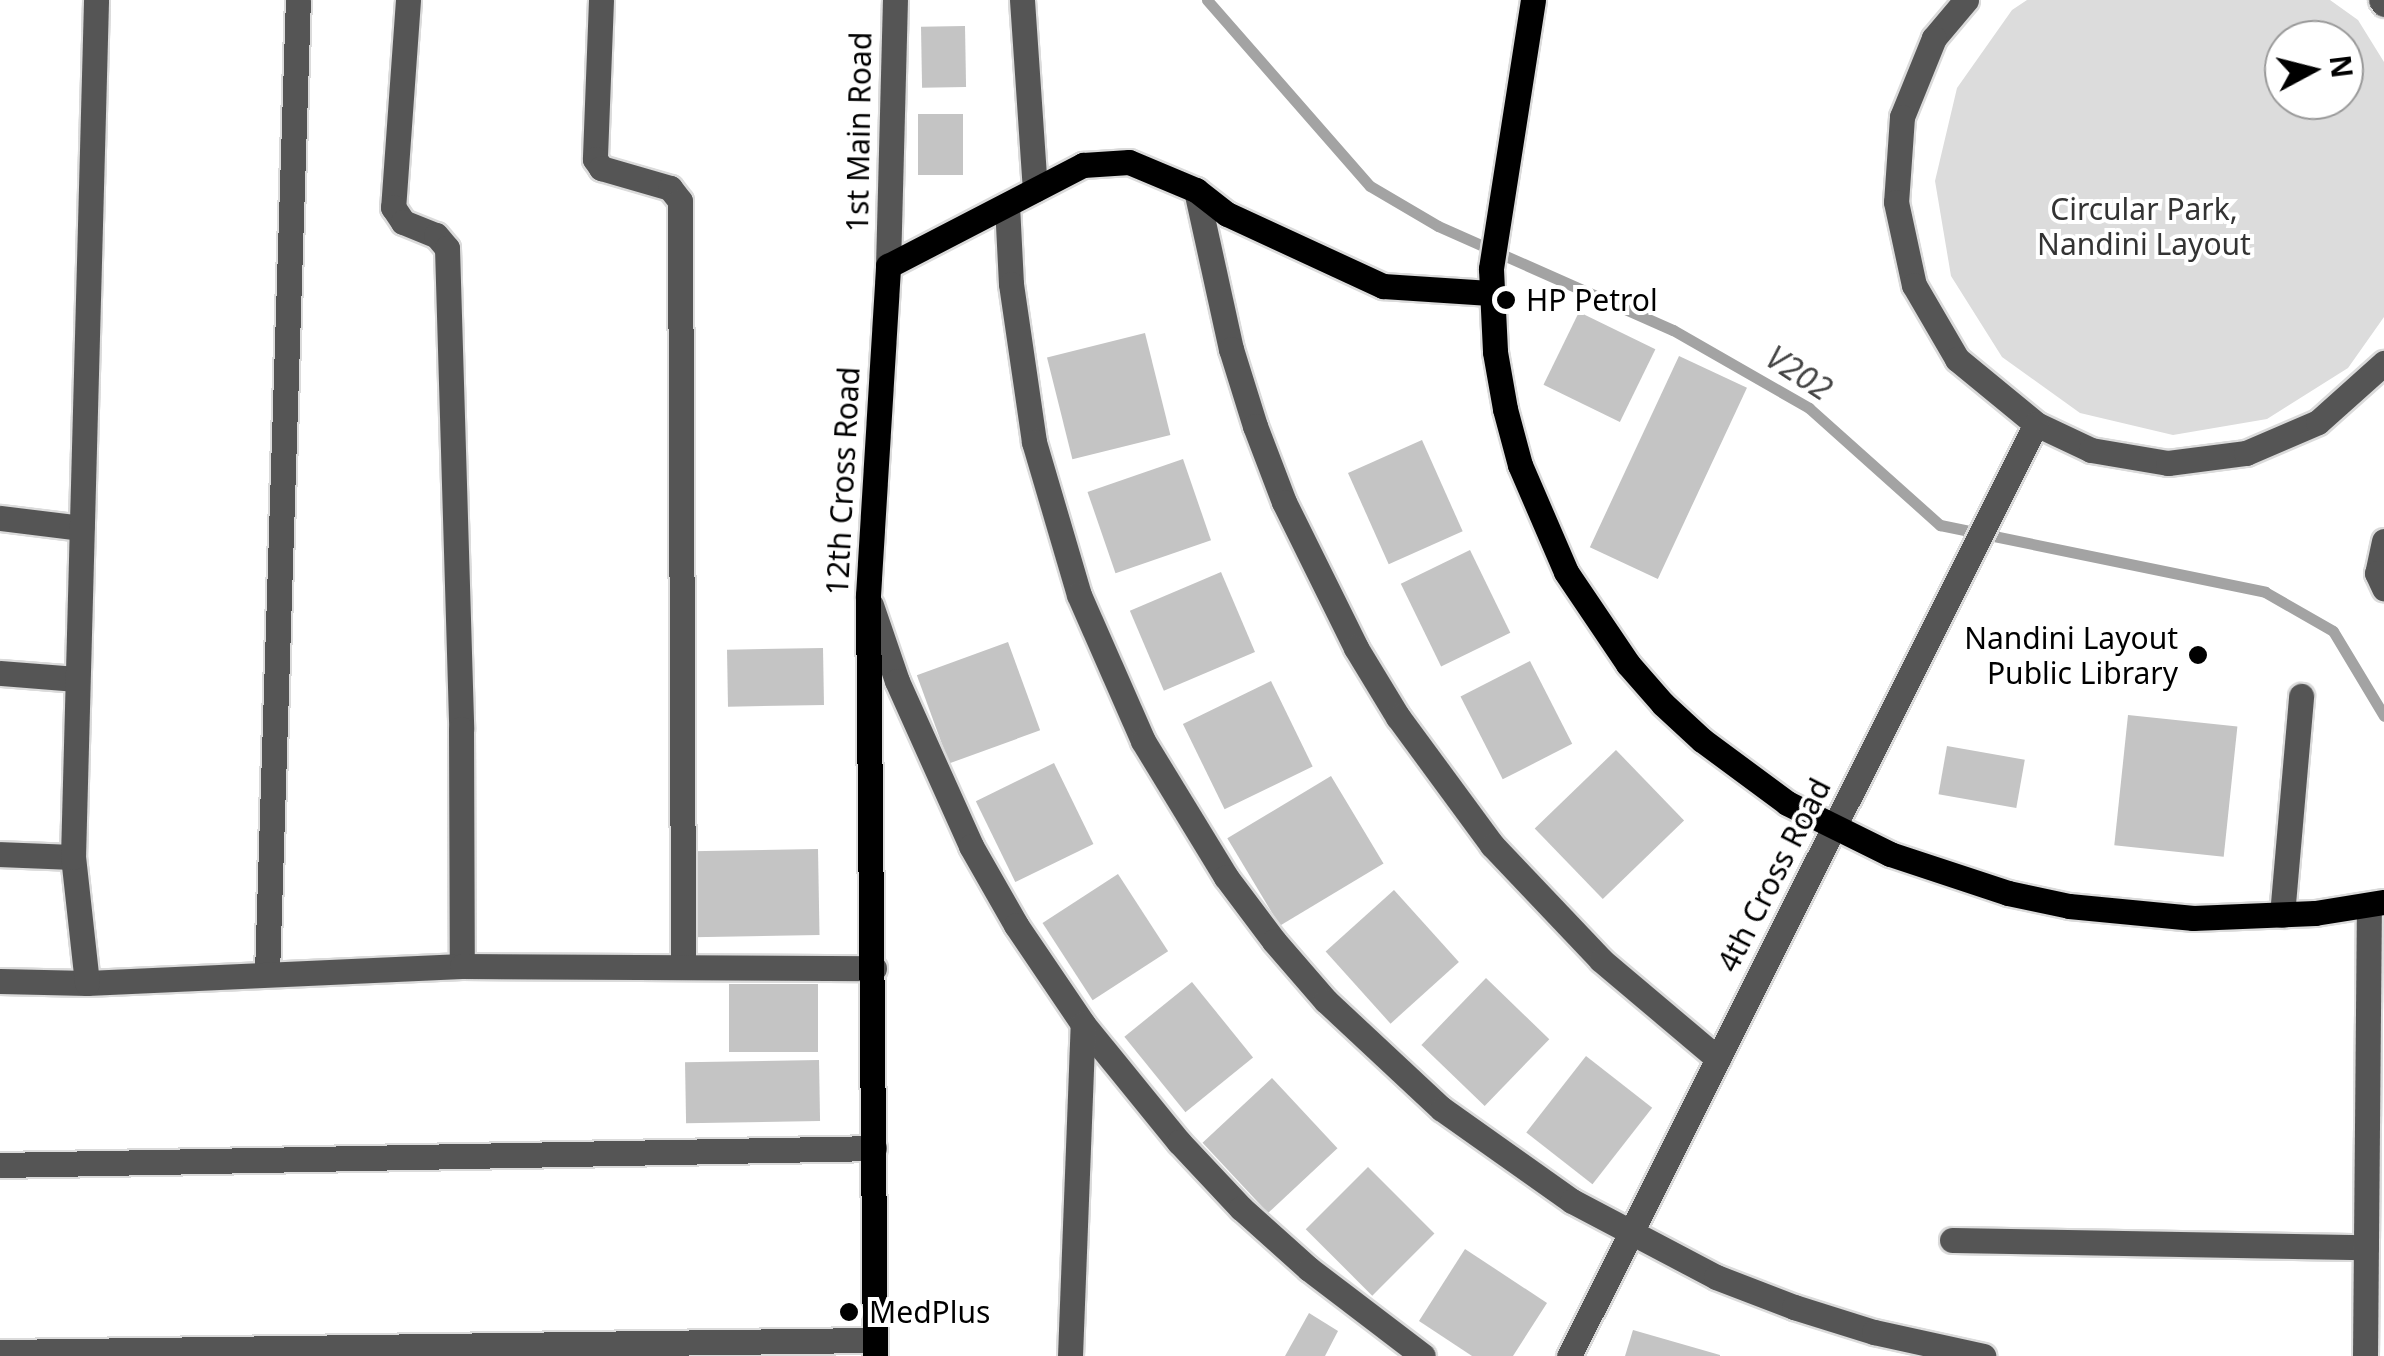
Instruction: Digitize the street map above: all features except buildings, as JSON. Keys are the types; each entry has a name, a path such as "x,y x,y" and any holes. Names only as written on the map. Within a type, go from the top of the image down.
{"main road":[{"path":"1533,0 1491,281 1495,352 1520,465 1566,572 1628,664 1702,740 1772,793 1834,828 1948,875 2069,906 2193,918 2282,915 2377,904"},
{"path":"888,266 1082,165 1129,162 1196,190 1228,214 1382,286 1491,281"},
{"name":"12th Cross Road","path":"875,1348 868,594 888,266"}],"street":[{"path":"86,982 73,857 96,0"},
{"path":"266,973 298,0"},
{"path":"408,0 393,206 403,222 436,235 447,248 461,728 462,966"},
{"path":"602,0 595,160 601,168 670,188 680,201 683,964"},
{"name":"1st Main Road","path":"888,266 894,0"},
{"path":"1022,0 1035,190"},
{"path":"1966,0 1934,38 1902,117 1896,202 1914,285 1957,359 2036,424 2091,450 2168,463 2246,453 2318,422 2384,363"},
{"path":"1196,190 1219,302 1255,426 1284,502 1356,648 1398,717 1492,844 1601,960 1718,1059"},
{"path":"1007,205 1020,364 1054,520 1108,670 1182,810 1274,941 1382,1057 1506,1157 1630,1235 1716,1277 1794,1307 1874,1332 1983,1356"},
{"name":"4th Cross Road","path":"1569,1356 2036,424"},
{"path":"0,518 81,528"},
{"path":"2384,541 2377,572 2384,588"},
{"path":"868,594 896,681 971,846 1016,925 1082,1024 1178,1142 1242,1208 1309,1269 1424,1356"},
{"path":"0,674 77,678"},
{"path":"2282,915 2302,696"},
{"path":"0,854 73,857"},
{"path":"2365,1356 2377,904"},
{"path":"0,982 462,966 683,964 874,968"},
{"path":"1070,1356 1082,1024"},
{"path":"0,1165 874,1148"},
{"path":"1952,1240 2366,1247"},
{"path":"0,1352 875,1348"}],"green space":[{"name":"Circular Park, Nandini Layout","path":"2027,0 2330,0 2358,20 2264,20 2264,120 2364,120 2364,30 2384,62 2384,317 2348,368 2267,419 2173,435 2080,413 2002,357 1951,276 1935,181 1957,88 2012,10"}],"waterway":[{"name":"V202","path":"1207,0 1370,186 1438,226 1673,330 1809,408 1940,525 2265,592 2333,631 2384,716"}],"place":[{"name":"HP Petrol","path":"1506,300"},
{"name":"Nandini Layout Public Library","path":"2198,655"},
{"name":"MedPlus","path":"849,1312"}]}
